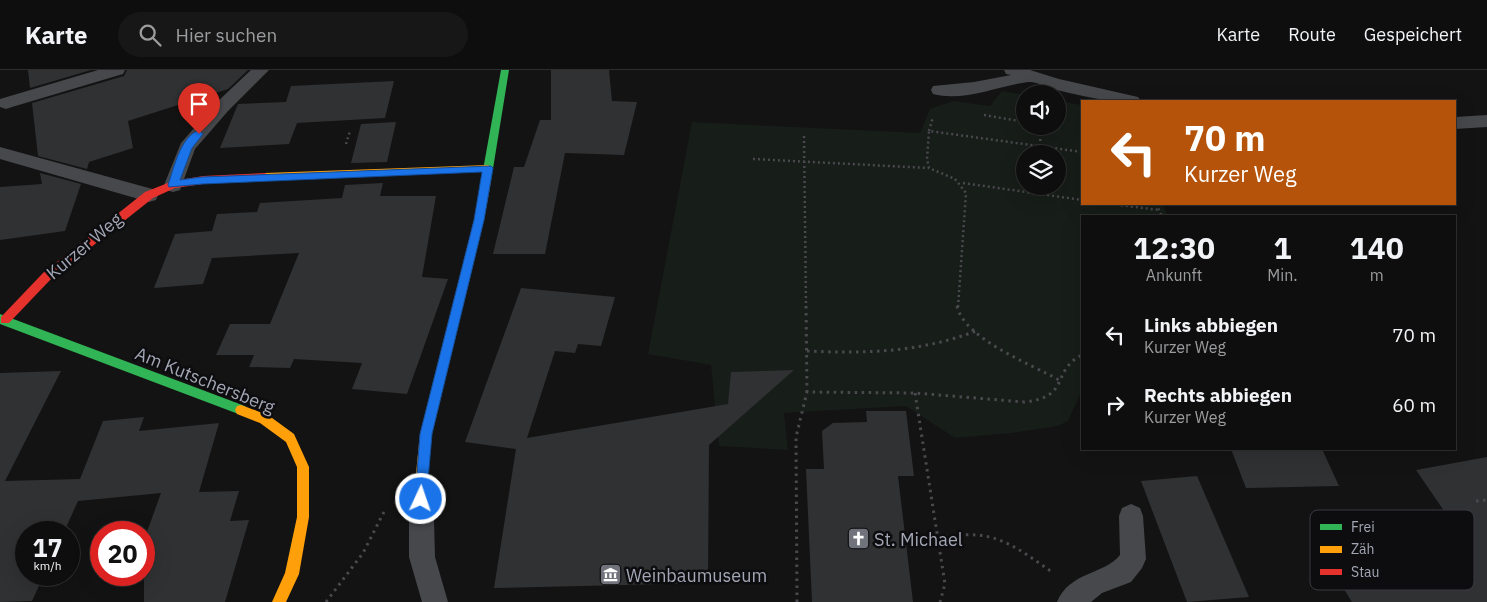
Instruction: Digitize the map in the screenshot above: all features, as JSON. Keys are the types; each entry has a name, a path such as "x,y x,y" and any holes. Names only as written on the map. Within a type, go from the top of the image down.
{"street":[{"path":"421,483 426,434 479,220 504,70"},
{"name":"Kurzer Weg","path":"3,320 47,276 149,195 173,185 202,180 488,168"},
{"name":"Am Kutschersberg","path":"3,320 264,419 290,438 303,467 303,516 292,574 279,602"}],"lane":[{"path":"6,103 117,70"},
{"path":"173,185 187,147 222,107 261,70"},
{"path":"1012,70 1056,84 1128,100"},
{"path":"940,90 992,87 1029,76"},
{"path":"1456,123 1487,121"},
{"path":"0,153 149,195"},
{"path":"421,483 422,557 435,602"},
{"path":"1076,597 1094,582 1122,573 1133,559 1131,516"}],"path":[{"path":"929,168 927,160 929,131 1033,145"},
{"path":"796,602 796,437 807,392 804,136"},
{"path":"1066,150 1081,152"},
{"path":"753,159 929,168 956,178 962,183 966,193 957,303 958,313 976,331 1059,380"},
{"path":"962,183 1081,200"},
{"path":"1119,205 1159,210"},
{"path":"1156,205 1162,215"},
{"path":"807,351 858,354 896,352 960,338 976,331"},
{"path":"807,392 915,393 1024,402 1042,400 1054,392 1070,361 1081,356"},
{"path":"915,393 945,584 940,602"},
{"path":"326,602 363,553 391,498 406,488 421,483"},
{"path":"1476,501 1487,500"},
{"path":"938,537 978,534 992,537 1018,550 1076,597"}],"shaded area":[{"path":"1002,91 1016,93 1016,135 1066,135 1066,102 1081,105 1081,205 1163,205 1168,215 1081,215 1081,392 1068,421 1058,426 1011,433 955,438 906,406 784,413 788,450 719,446 711,365 648,354 692,122 920,133 930,109 953,101 990,106"}],"building":[{"path":"28,70 91,70 30,88"},
{"path":"127,70 248,70 228,89 128,121 133,148 89,162 87,169 38,156 32,103 124,76"},
{"path":"551,70 609,70 612,101 637,102 624,155 565,153 545,254 493,254 514,167 524,167 540,120 551,120"},
{"path":"394,81 385,118 297,123 289,144 220,148 238,104 286,102 291,86"},
{"path":"396,122 387,162 351,163 361,124"},
{"path":"40,173 81,184 65,231 0,240 0,187 42,184"},
{"path":"383,183 380,196 436,196 422,277 448,279 407,394 352,389 362,363 294,359 290,368 249,367 254,355 216,355 230,324 270,324 299,253 212,258 203,284 154,288 175,234 212,231 217,214 257,212 260,203 342,198 345,185"},
{"path":"521,288 615,297 601,346 578,344 575,353 555,351 527,438 728,404 731,372 794,370 709,445 708,583 494,588 516,449 465,442"},
{"path":"61,371 5,481 80,479 103,421 144,417 139,431 219,423 199,492 239,491 230,521 249,520 225,602 144,602 144,586 155,586 155,521 151,521 161,493 78,501 69,521 15,521 15,586 39,586 32,601 0,602 0,373"},
{"name":"St. Michael","path":"866,411 906,411 914,476 898,476 913,602 812,602 806,469 824,469 822,431 833,423 867,422"},
{"path":"1231,450 1322,450 1339,486 1246,488"},
{"path":"1487,457 1487,602 1352,602 1345,590 1474,590 1474,510 1443,510 1416,470"},
{"path":"1197,476 1249,597 1187,602 1141,481"}],"traffic: fast":[{"path":"486,181 505,70"},
{"path":"0,319 241,410"}],"traffic: slow":[{"path":"265,177 488,168"},
{"path":"421,483 426,434 479,220 486,181"},
{"path":"241,410 264,419 290,438 303,467 303,517 292,574 279,602"}],"traffic: jam":[{"path":"5,320 47,276 149,195 173,185 203,180 265,177"}],"place":[{"name":"St. Michael","path":"858,539"},
{"name":"Weinbaumuseum","path":"610,575"}],"route":[{"path":"199,134 187,147 173,185 202,180 488,168 479,220 426,434 421,499"}]}
